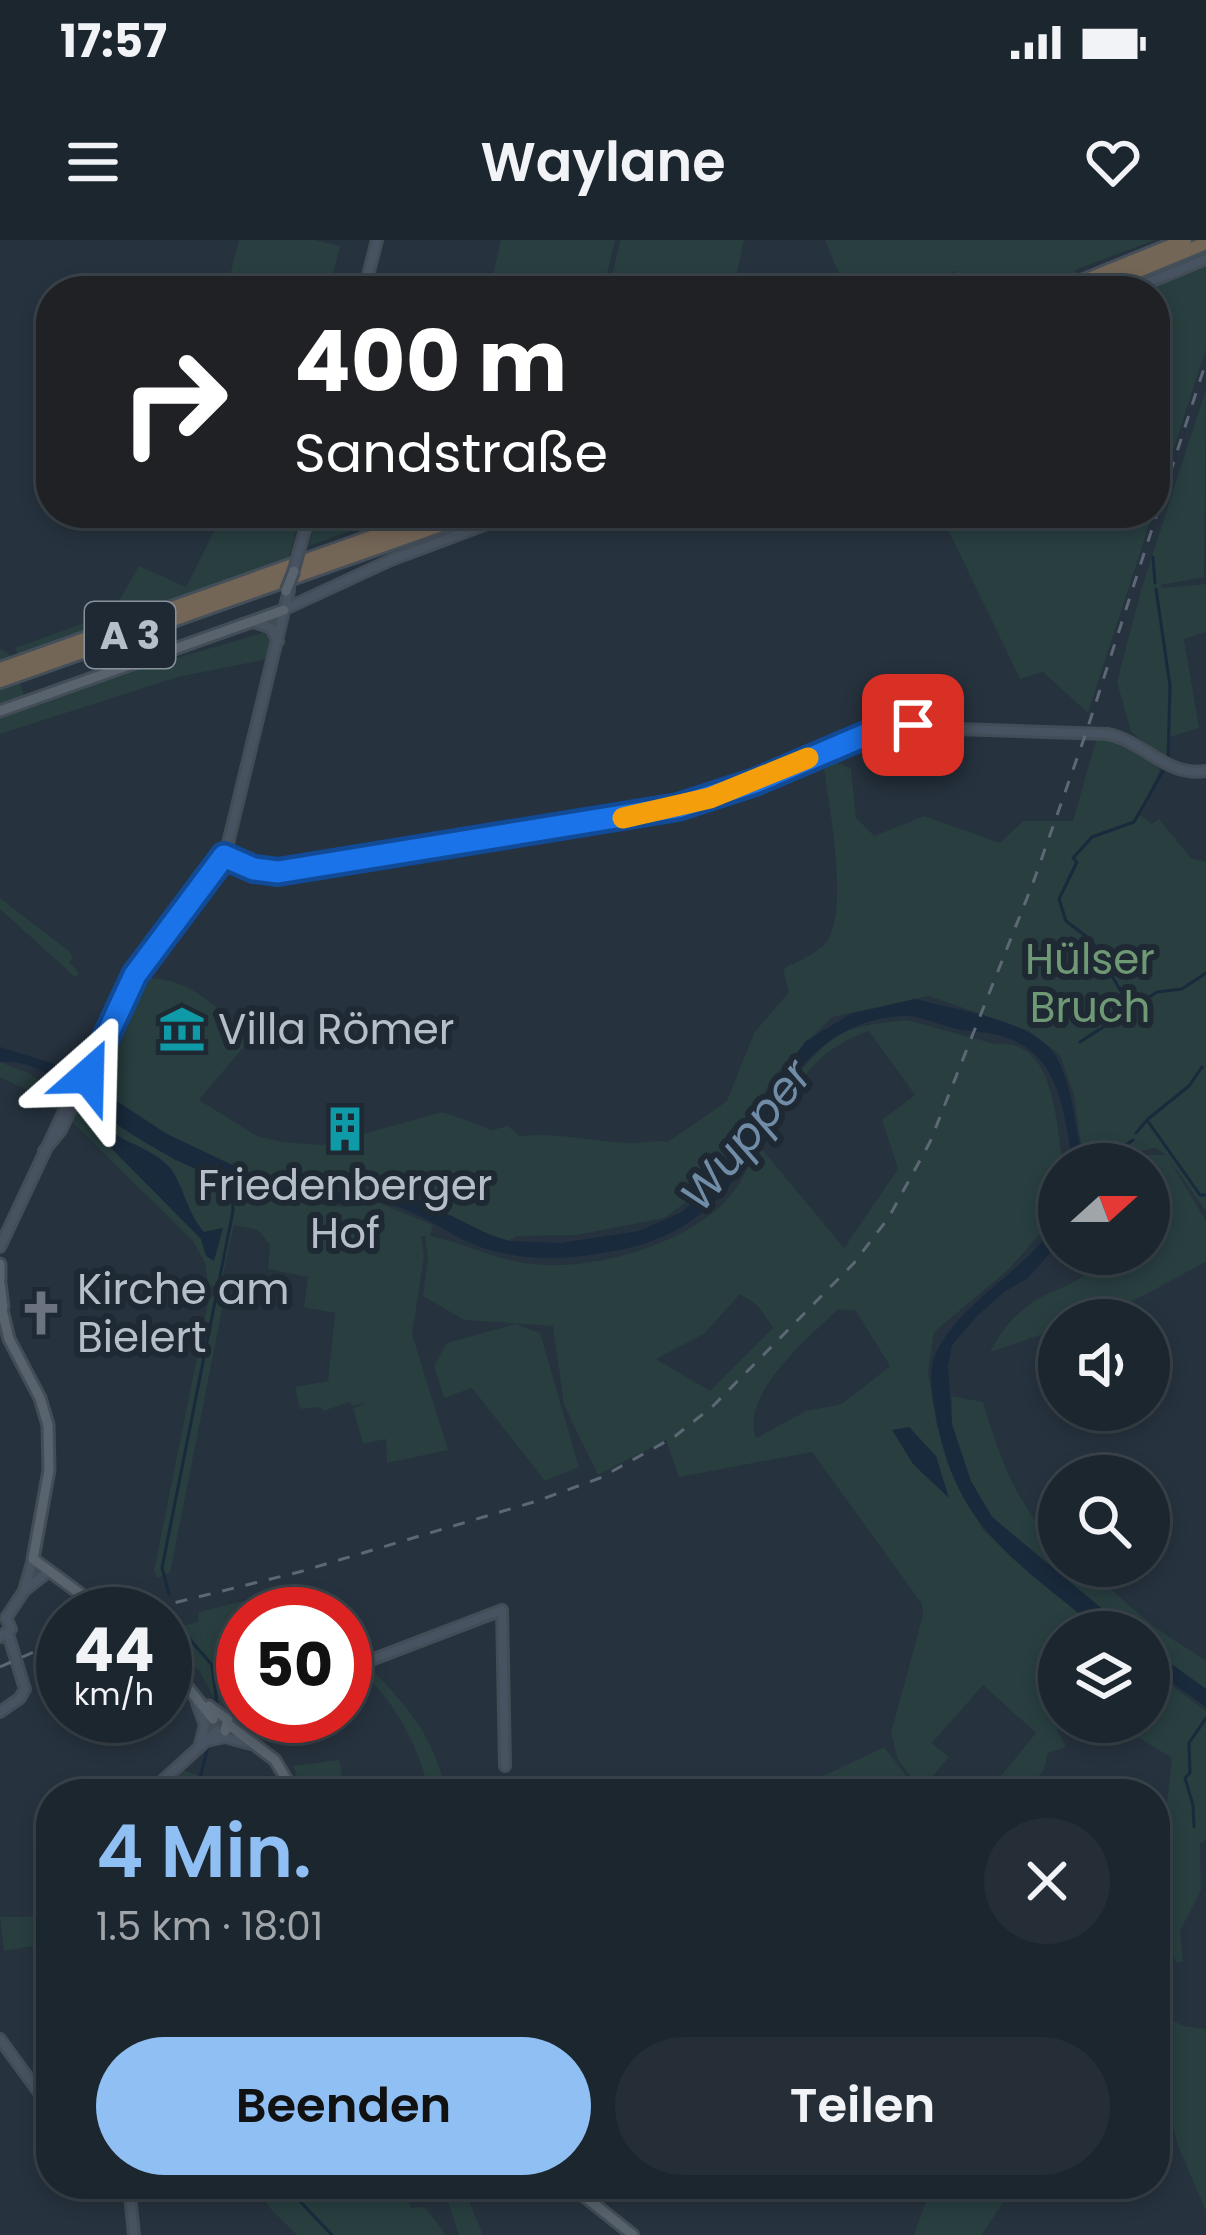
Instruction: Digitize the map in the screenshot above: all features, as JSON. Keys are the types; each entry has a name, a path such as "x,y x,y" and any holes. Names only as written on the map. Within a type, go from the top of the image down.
{"highway":[{"path":"1096,276 1185,240"},
{"path":"1126,276 1206,243"},
{"name":"A 3","path":"0,669 397,528"},
{"name":"A 3","path":"0,680 432,528"}],"main road":[{"path":"368,276 377,240"},
{"path":"1165,276 1206,259"},
{"path":"253,622 278,604 287,590 306,528"},
{"path":"0,711 253,622 476,528"},
{"path":"4,1318 0,1264 44,1151 56,1138 123,986 224,856 287,590"},
{"path":"253,622 271,628 278,642"},
{"path":"224,856 254,869 278,872 617,819 710,798 863,734 891,727 1127,739 1180,771 1206,770"},
{"path":"0,1247 10,1230"},
{"path":"0,1301 13,1349 48,1423 49,1469 24,1591"},
{"path":"37,1540 49,1570"},
{"path":"33,1559 72,1587"},
{"path":"0,1712 25,1689 4,1636 11,1626 3,1617 49,1570"},
{"path":"372,1660 502,1610 505,1766"},
{"path":"193,1691 216,1719"},
{"path":"193,1691 205,1722 200,1744"},
{"path":"164,1779 216,1728"},
{"path":"200,1744 225,1737 254,1744 281,1767 287,1779"},
{"path":"0,2039 36,2088"},
{"path":"130,2199 134,2235"},
{"path":"588,2199 633,2235"}],"green space":[{"path":"239,240 315,240 340,246 332,276 230,276"},
{"path":"501,240 615,240 607,276 493,276"},
{"path":"620,240 744,240 736,276 612,276"},
{"path":"825,240 1155,240 1075,270 1076,276 957,276 956,271 944,276 840,276"},
{"path":"1206,266 1206,349 1170,460 1170,281"},
{"path":"1206,389 1204,577 1161,585 1206,584 1206,632 1184,639 1199,728 1170,737 1169,762 1131,732 1117,682 1161,528 1170,528 1170,500"},
{"path":"216,528 297,528 288,562 18,654 15,648 112,613 139,566 186,587"},
{"path":"313,528 358,528 309,546"},
{"path":"947,528 1148,528 1088,713 1043,672 1020,679"},
{"path":"263,633 272,636 268,659 178,677 0,734 0,649 9,654 29,708"},
{"name":"Hülser Bruch","path":"1096,740 1116,743 1160,770 1139,814 1152,824 1159,819 1191,858 1206,862 1206,1211 1170,1161 1170,1143 1081,1143 1074,1095 1060,1055 1029,1031 929,996 832,1017 773,1077 752,1115 693,1197 664,1218 577,1235 516,1236 509,1241 399,1191 318,1193 249,1176 194,1150 92,1084 140,979 157,978 201,995 252,1037 199,1100 257,1136 322,1145 443,1112 492,1130 508,1126 520,1136 668,1142 727,1101 754,1033 789,992 783,969 820,949 832,930 837,883 823,758 851,768 856,818 874,836 924,816 1000,843 1023,821 1073,821"},
{"path":"0,898 70,952 69,962 79,973 75,977 0,909"},
{"path":"907,1020 1015,1045 1041,1068 1054,1106 1060,1143 1038,1143 1038,1236 1008,1270 934,1332 928,1372 945,1452 983,1530 1038,1578 1038,1587 1049,1587 1077,1611 1038,1611 1038,1743 1064,1743 1066,1747 1048,1753 1037,1779 998,1779 1036,1733 983,1685 932,1743 949,1757 930,1779 913,1779 898,1760 891,1733 922,1604 812,1452 679,1477 666,1440 598,1475 564,1405 553,1326 464,1320 423,1296 428,1258 425,1236 421,1236 424,1256 412,1334 448,1450 387,1463 386,1439 363,1444 353,1408 366,1403 352,1406 350,1402 323,1411 321,1407 300,1409 295,1387 328,1381 335,1313 304,1307 308,1277 268,1269 270,1245 258,1230 234,1225 220,1288 208,1285 205,1263 193,1241 72,1122 82,1100 175,1160 269,1198 345,1207 379,1203 433,1225 430,1236 514,1261 545,1265 599,1261 658,1244 711,1214 731,1195 782,1099 806,1065 836,1037 853,1029","holes":["869,1031 915,1095 882,1120 898,1169 844,1248 761,1148 803,1078 830,1051","740,1294 758,1306 773,1328 710,1391 656,1359 704,1334","838,1309 856,1311 890,1366 842,1404 806,1411 756,1438 758,1403 780,1367"]},
{"path":"0,1062 64,1096 56,1111 40,1096 0,1077"},
{"path":"1170,1161 1206,1221 1206,1262 1135,1299 1038,1299 1086,1275 1170,1275"},
{"path":"209,1298 224,1300 170,1573 157,1578 154,1570"},
{"path":"1036,1300 1038,1336 990,1352 1005,1328"},
{"path":"515,1324 540,1333 579,1467 545,1481 472,1388 444,1398 434,1366 447,1343"},
{"path":"951,1396 983,1402 1003,1460 1038,1522 1038,1557 998,1524 982,1503 963,1465 952,1426"},
{"path":"1075,1587 1108,1587 1136,1611 1104,1611"},
{"path":"216,1608 216,1702 192,1665 192,1623 198,1622 199,1612"},
{"path":"1170,1637 1206,1661 1206,1689 1170,1663"},
{"path":"372,1670 418,1723 442,1779 425,1779 404,1725 372,1683"},
{"path":"1170,1684 1206,1711 1206,1840 1200,1844 1201,1890 1180,1931 1183,1962 1176,1962 1170,1949 1172,1758 1147,1743 1170,1743"},
{"path":"884,1747 909,1779 817,1779"},
{"path":"339,1760 343,1779 298,1779 293,1766"},
{"path":"183,1770 208,1779 172,1779"},
{"path":"0,1917 36,1917 36,1946 4,1951"},
{"path":"1170,2019 1206,2029 1206,2211 1178,2146 1170,2114"},
{"path":"265,2199 408,2199 411,2208 425,2207 446,2235 297,2235"},
{"path":"447,2199 468,2199 483,2235 459,2235"},
{"path":"927,2199 1005,2199 982,2235 914,2235"}],"water":[{"name":"Wupper","path":"915,999 995,1019 1034,1036 1059,1062 1080,1143 1069,1143 1049,1073 1021,1044 918,1017 875,1020 833,1039 800,1069 772,1108 730,1185 691,1221 665,1236 623,1249 533,1257 489,1250 390,1204 308,1202 220,1179 135,1136 47,1074 25,1064 0,1062 0,1047 64,1067 167,1134 266,1181 312,1194 399,1190 490,1235 509,1241 561,1243 639,1231 682,1212 710,1188 761,1100 806,1041 851,1014"},
{"path":"108,1129 167,1164 204,1232 223,1228 214,1261 206,1256 201,1239 109,1146 104,1131"},
{"path":"1038,1247 1038,1267 977,1316 952,1345 948,1366 952,1424 971,1481 992,1517 1038,1555 1038,1580 994,1539 957,1485 944,1451 931,1378 933,1361 951,1329"},
{"path":"909,1427 936,1456 949,1498 913,1464 892,1430"},
{"path":"1047,1587 1076,1587 1105,1611 1076,1611"},
{"path":"1170,1663 1206,1689 1206,1707 1170,1681"}],"waterway":[{"path":"1153,557 1155,583"},
{"path":"1156,589 1170,686 1168,760"},
{"path":"1132,1010 1091,940 1066,921 1059,899 1077,862 1073,858 1092,837 1134,822 1163,771"},
{"path":"1080,1042 1157,992 1182,989 1206,973"},
{"path":"1148,1119 1189,1086 1202,1067"},
{"path":"1136,1133 1147,1120 1200,1195 1206,1195"},
{"path":"1129,1143 1133,1140"},
{"path":"167,1587 162,1568 233,1211 232,1184"},
{"path":"192,1642 212,1665 216,1697"},
{"path":"1194,1827 1185,1778 1190,1773 1189,1743 1206,1718"},
{"path":"200,1779 208,1747"},
{"path":"298,2199 332,2235"}],"railway":[{"path":"1170,473 1206,362"},
{"path":"192,1598 299,1572 600,1478 674,1437 713,1406 854,1263 889,1217 930,1142 1033,883 1152,528"},
{"path":"0,1667 36,1651"}],"slow traffic":[{"path":"623,818 710,798 808,758"}],"place":[{"name":"Villa Römer","path":"182,1029"},
{"name":"Friedenberger Hof","path":"345,1129"},
{"name":"Kirche am Bielert","path":"41,1313"}],"route":[{"path":"88,1076 135,975 224,856 262,872 304,870 617,819 710,798 863,734 913,725"}]}
